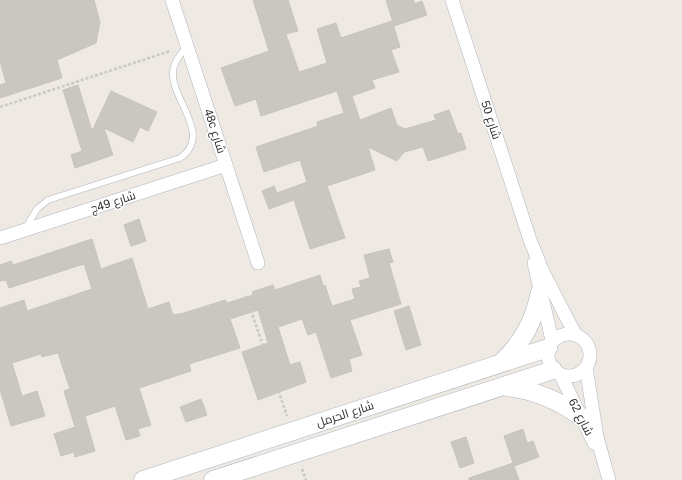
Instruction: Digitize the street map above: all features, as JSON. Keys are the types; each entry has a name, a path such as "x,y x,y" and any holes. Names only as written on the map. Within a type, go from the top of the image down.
{"street":[{"name":"48c شارع","path":"172,0 258,263"},
{"name":"شارع 50","path":"452,0 530,240 575,334"},
{"name":"شارع 49ج","path":"0,238 226,165"},
{"name":"شارع 50","path":"530,240 550,344"},
{"path":"500,364 512,352 528,329 537,309 540,292"},
{"path":"560,334 575,334 584,340 590,350 589,362 586,367 577,374 565,376 557,372 547,358 550,344 560,334"},
{"name":"شارع الحرمل","path":"143,480 500,364 550,344"},
{"name":"شارع 62","path":"586,367 603,460 609,480"},
{"name":"شارع الحرمل","path":"213,480 502,387 557,372"},
{"name":"شارع 62","path":"557,372 603,460"},
{"path":"502,387 516,388 544,395 563,404 580,416"}],"lane":[{"path":"24,230 37,209 48,200 180,158 184,155 190,146 193,131 173,74 176,60 187,45"}],"path":[{"path":"0,107 187,45"},
{"path":"246,296 292,432"}],"building":[{"path":"0,0 94,0 100,22 96,43 57,60 62,78 0,98 0,85 6,83 0,61"},
{"path":"253,0 288,0 298,31 286,34 299,72 327,63 317,29 336,23 341,38 392,21 400,47 391,50 399,72 372,80 375,88 352,96 360,120 391,108 397,125 405,129 436,120 434,115 449,110 458,134 461,133 466,149 428,161 423,147 404,152 397,161 368,147 375,170 327,186 345,238 310,249 294,200 269,209 262,191 274,186 277,193 307,182 300,160 264,172 256,147 318,126 317,122 344,113 337,91 261,116 256,99 235,106 221,68 269,51"},
{"path":"386,0 414,0 414,4 422,1 427,15 394,26"},
{"path":"78,85 92,131 111,91 157,112 148,131 140,127 133,142 104,128 113,155 75,168 71,155 82,151 63,90"},
{"path":"139,219 146,241 131,246 124,225"},
{"path":"92,239 101,269 132,258 148,309 169,302 173,315 225,300 227,303 253,295 252,292 273,285 275,290 320,275 332,306 355,299 352,289 361,287 359,281 370,278 364,255 389,249 393,262 389,263 401,304 350,320 362,355 349,359 352,371 331,378 316,332 308,335 302,319 278,327 290,365 300,362 306,382 258,400 242,352 268,343 258,310 230,319 240,348 189,364 191,371 139,388 151,425 138,429 140,436 126,440 115,406 85,416 95,451 75,457 74,452 61,456 54,434 75,427 64,391 70,389 58,353 42,357 41,354 12,363 22,396 37,391 45,416 11,426 0,390 0,308 24,300 27,311 92,289 84,264 9,288 6,280 0,281 0,265 11,261 13,265"},
{"path":"409,306 421,345 406,350 394,311"},
{"path":"201,399 207,415 186,422 180,407"},
{"path":"523,429 527,443 533,441 539,457 514,466 519,480 469,480 469,478 513,463 504,436"},
{"path":"466,437 474,463 460,468 451,442"}]}
